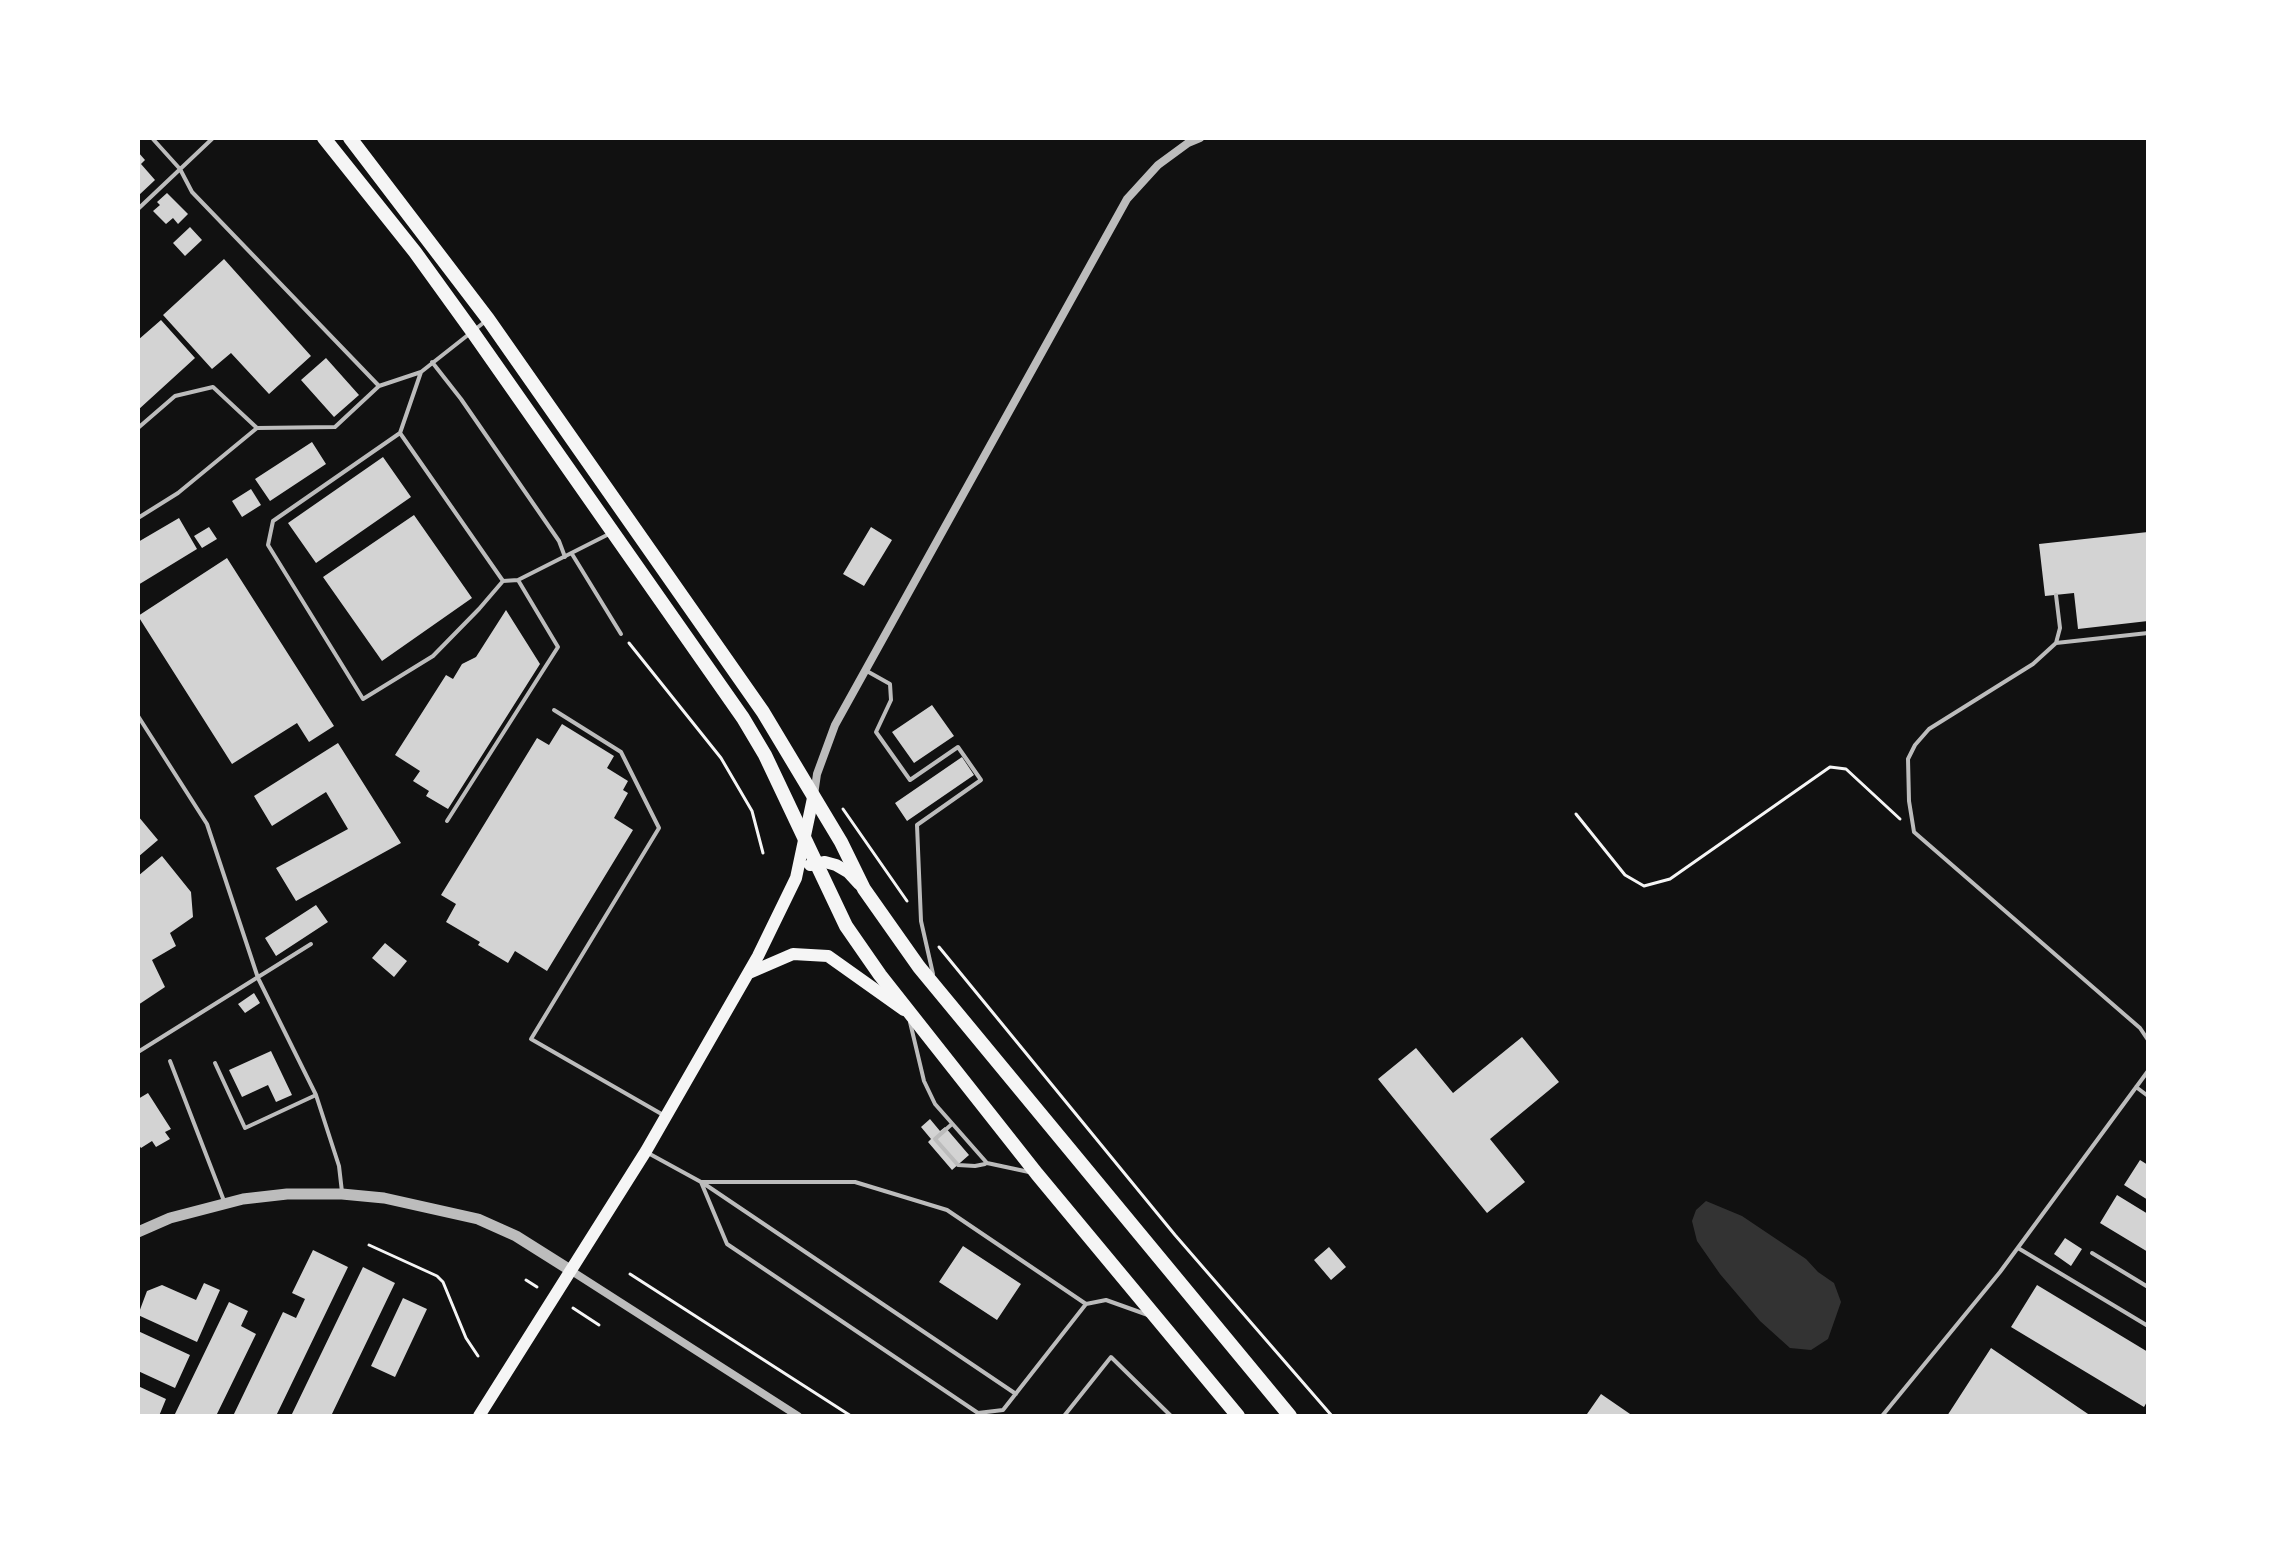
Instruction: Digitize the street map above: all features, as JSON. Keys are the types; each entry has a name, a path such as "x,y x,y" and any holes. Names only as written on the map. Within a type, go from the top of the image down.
{"main road":[{"path":"324,138 472,331 743,718 765,755 846,926 908,1012 1037,1174 1238,1416"},
{"path":"350,138 488,319 763,712 841,842 864,889"},
{"path":"479,1416 667,1117 749,973 796,878 813,798"},
{"path":"796,878 808,865 836,865 848,872 864,889 938,991 1290,1416"},
{"path":"749,973 793,954 828,956 908,1012"}],"street":[{"path":"813,798 817,774 835,725 1127,199 1158,165 1200,138"},
{"path":"138,1232 170,1218 225,1203 287,1194 384,1198 478,1219 516,1236 798,1416"}],"lane":[{"path":"152,138 180,169 192,192 379,386"},
{"path":"138,209 213,138"},
{"path":"138,518 178,493 257,428 335,427 379,386 421,372 488,319"},
{"path":"432,362 559,541 565,557"},
{"path":"421,372 400,433 273,521 268,545 363,699 433,656 503,581 518,580 614,531"},
{"path":"138,428 175,396 213,387 257,428"},
{"path":"400,433 503,581"},
{"path":"572,554 621,634"},
{"path":"447,821 558,647 518,580"},
{"path":"2056,595 2060,628 2056,643 2033,664 1929,729 1915,745 1908,759 1909,801 1914,832 2140,1028 2148,1040"},
{"path":"2056,643 2148,633"},
{"path":"865,670 890,684 891,700 876,732 910,780 958,747 981,780 917,825 921,921 926,954 938,991"},
{"path":"554,710 621,752 659,828 531,1039 667,1117"},
{"path":"138,716 207,824 258,978 316,1095 339,1166 342,1194"},
{"path":"138,1052 311,944"},
{"path":"908,1012 924,1081 935,1104 987,1163"},
{"path":"170,1061 225,1203"},
{"path":"215,1063 245,1128 316,1095"},
{"path":"1882,1416 2018,1248 2148,1071"},
{"path":"2136,1087 2148,1096"},
{"path":"952,1124 935,1139 958,1165 987,1163 1037,1174"},
{"path":"646,1151 701,1182 1016,1394"},
{"path":"701,1182 855,1182 947,1210 1086,1304"},
{"path":"701,1182 727,1244 978,1413 1003,1410 1086,1304 1106,1300 1155,1317"},
{"path":"2018,1248 2148,1326"},
{"path":"2092,1253 2148,1287"},
{"path":"1064,1416 1111,1357 1171,1416"}],"path":[{"path":"621,634 721,758 752,811 763,853"},
{"path":"1576,814 1625,875 1644,886 1670,879 1830,767 1846,769 1914,832"},
{"path":"836,800 941,950 1165,1223 1332,1416"},
{"path":"369,1245 437,1276 443,1282 466,1338 478,1356"},
{"path":"630,1274 851,1416"},
{"path":"526,1280 537,1287"},
{"path":"573,1308 599,1325"}],"shaded area":[{"path":"1706,1201 1742,1216 1806,1259 1834,1283 1841,1302 1828,1339 1811,1350 1790,1348 1760,1321 1697,1241 1692,1221 1696,1210"}],"building":[{"path":"138,152 145,160 141,164 155,180 138,196"},
{"path":"167,193 188,214 178,224 173,218 166,224 153,211"},
{"path":"190,227 202,240 185,256 173,243"},
{"path":"224,259 311,356 269,394 231,353 212,369 163,315"},
{"path":"161,320 195,358 138,410 138,340"},
{"path":"326,358 359,395 334,417 301,380"},
{"path":"312,442 326,464 270,501 255,479"},
{"path":"383,457 411,497 316,563 288,523"},
{"path":"251,489 261,505 242,517 232,501"},
{"path":"414,515 472,598 382,661 323,577"},
{"path":"179,518 197,549 138,585 138,542"},
{"path":"209,527 217,539 202,548 194,536"},
{"path":"871,527 892,540 864,586 843,574"},
{"path":"2148,532 2148,621 2078,629 2074,593 2045,596 2039,544"},
{"path":"227,558 334,726 309,742 297,723 232,764 138,616"},
{"path":"506,610 540,664 448,809 426,796 429,791 413,781 420,771 395,755 446,675 453,679 462,664 476,657"},
{"path":"932,705 954,736 914,763 892,732"},
{"path":"562,724 614,756 607,768 628,781 623,790 628,793 614,818 633,830 547,971 515,951 508,963 478,945 480,942 446,922 456,904 441,895 537,738 549,745"},
{"path":"338,743 401,843 296,901 276,868 348,829 326,792 272,826 254,796"},
{"path":"962,757 974,775 907,821 895,803"},
{"path":"138,816 158,840 138,857"},
{"path":"162,856 191,892 193,917 170,933 176,946 152,960 165,987 138,1005 138,876"},
{"path":"316,905 328,922 276,956 265,938"},
{"path":"385,943 407,961 394,977 372,958"},
{"path":"254,993 260,1003 245,1013 238,1004"},
{"path":"1522,1037 1559,1082 1490,1139 1525,1182 1487,1213 1378,1079 1416,1048 1453,1093"},
{"path":"271,1051 292,1095 276,1102 268,1085 242,1097 229,1070"},
{"path":"148,1093 171,1129 165,1132 170,1139 156,1147 152,1141 141,1148 138,1144 138,1099"},
{"path":"930,1119 940,1131 945,1127 969,1155 952,1170 928,1142 931,1139 921,1127"},
{"path":"2140,1160 2148,1165 2148,1200 2124,1185"},
{"path":"2117,1195 2148,1214 2148,1252 2100,1223"},
{"path":"2065,1238 2082,1249 2071,1266 2054,1254"},
{"path":"963,1246 1021,1284 997,1320 939,1282"},
{"path":"1329,1247 1346,1267 1331,1280 1314,1260"},
{"path":"313,1250 348,1267 276,1416 233,1416 283,1312 296,1318 305,1299 292,1293"},
{"path":"363,1267 395,1283 331,1416 291,1416"},
{"path":"204,1283 220,1290 197,1342 138,1315 147,1291 162,1285 196,1300"},
{"path":"2037,1285 2148,1352 2148,1400 2144,1407 2011,1327"},
{"path":"403,1298 427,1309 395,1377 371,1366"},
{"path":"229,1302 248,1311 241,1326 256,1334 216,1416 174,1416"},
{"path":"138,1331 190,1355 175,1388 138,1371"},
{"path":"1991,1348 2091,1416 1947,1416"},
{"path":"138,1386 166,1399 159,1416 138,1416"},
{"path":"1601,1394 1633,1416 1587,1414"}]}
